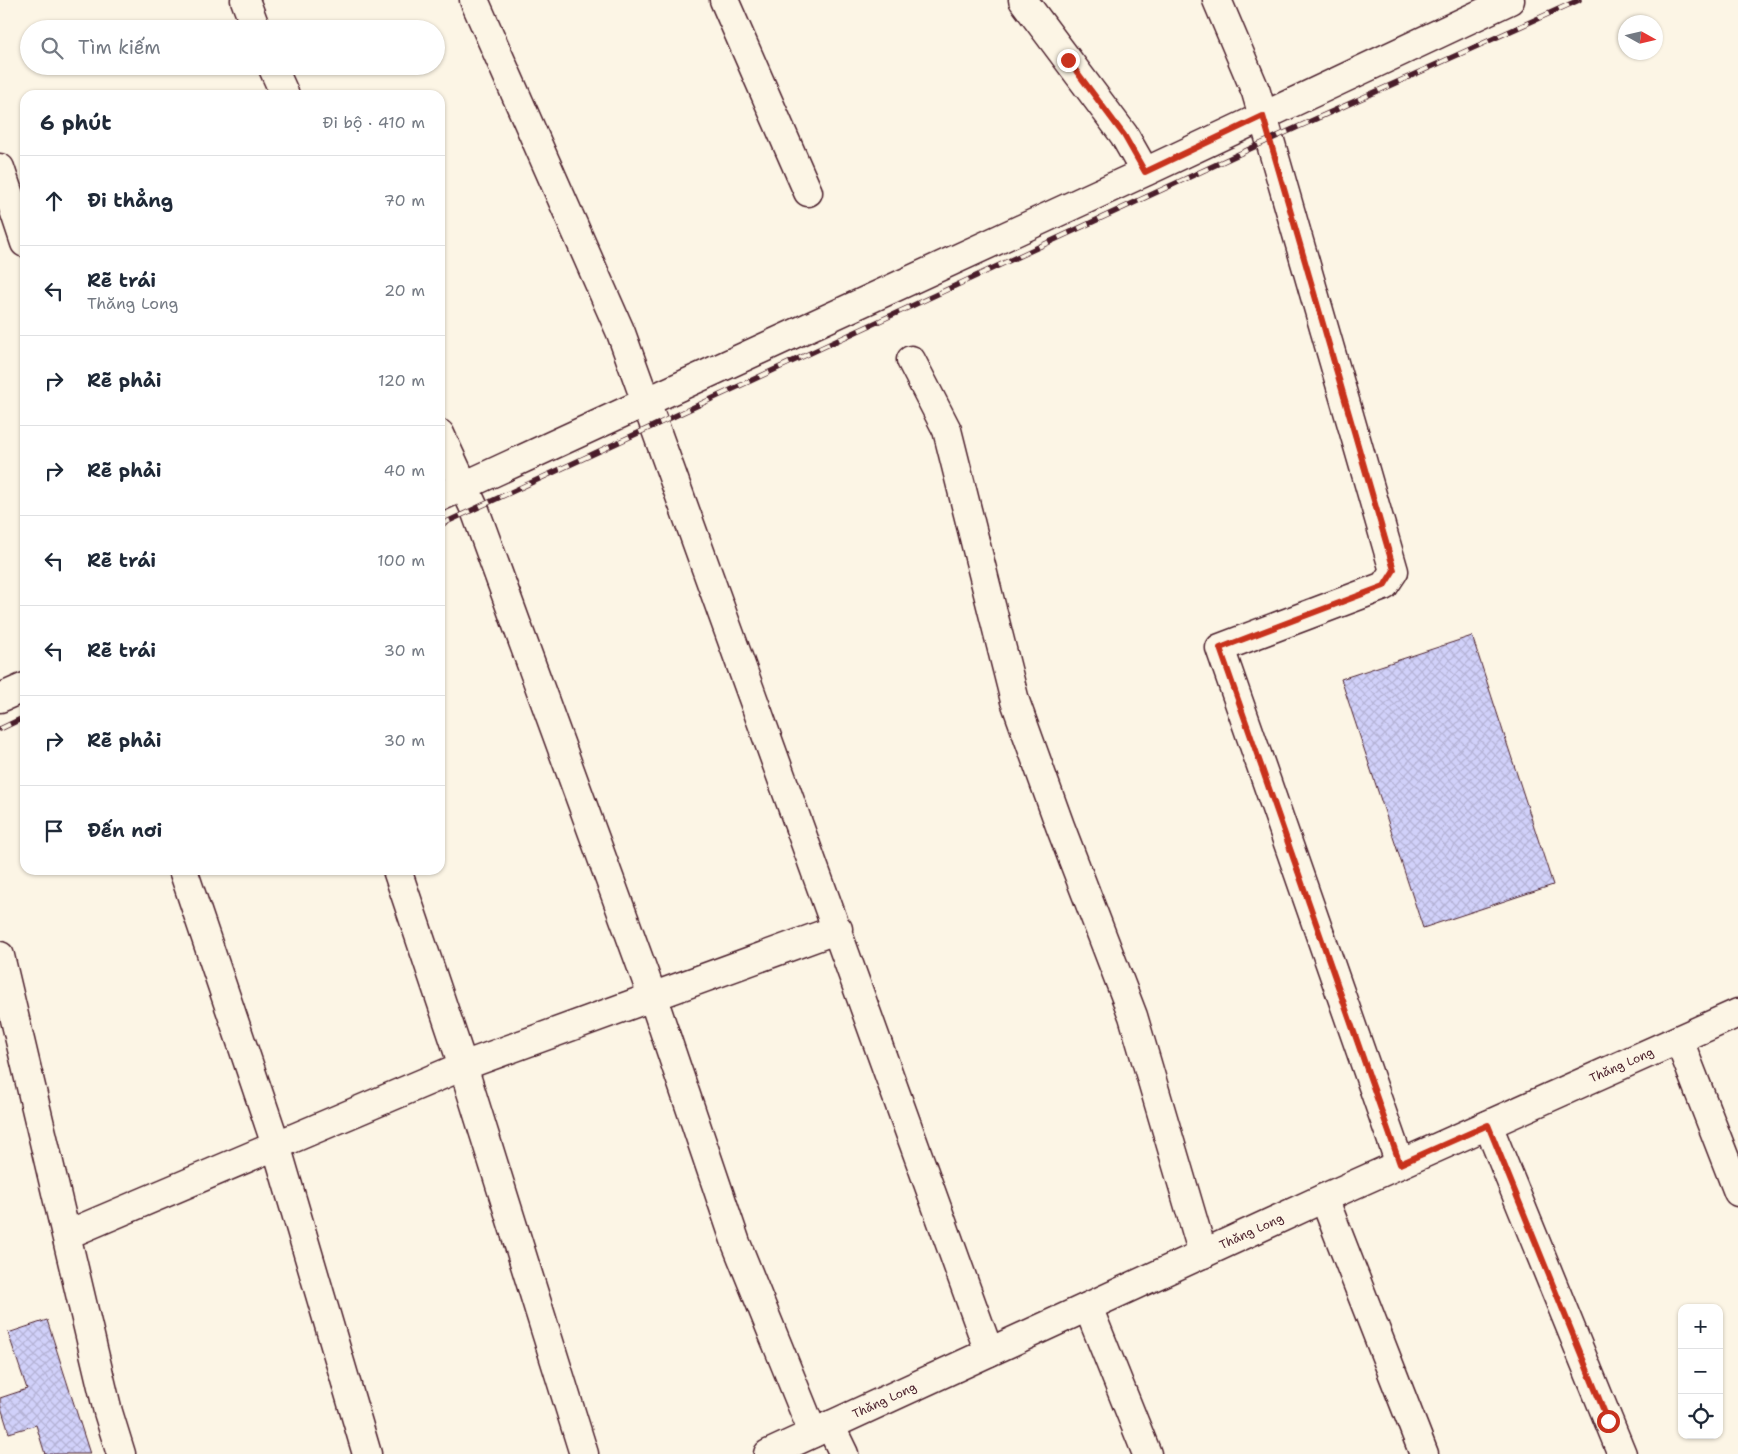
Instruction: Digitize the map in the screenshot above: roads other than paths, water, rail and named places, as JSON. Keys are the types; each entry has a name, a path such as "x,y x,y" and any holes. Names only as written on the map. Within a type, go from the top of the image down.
{"street":[{"path":"245,0 253,20"},
{"path":"474,0 621,333 838,929 989,1352"},
{"path":"724,0 808,192"},
{"path":"1023,0 1124,135 1145,172"},
{"path":"1217,0 1256,92 1394,570 1384,586 1220,648 1400,1164"},
{"path":"452,491 647,403 1145,172 1510,0"},
{"path":"276,75 283,90"},
{"path":"0,168 20,228"},
{"path":"911,360 947,430 1016,701 1060,826 1133,1016 1204,1254"},
{"path":"445,458 452,491 653,998 736,1243 822,1429 844,1454"},
{"path":"0,698 20,689"},
{"path":"185,875 276,1144 367,1454"},
{"path":"399,875 463,1066 584,1454"},
{"path":"66,1235 463,1066 838,929"},
{"path":"0,956 4,988 108,1412 121,1454"},
{"name":"Thăng Long","path":"768,1454 1324,1198 1738,1013"},
{"path":"1679,1040 1738,1192"},
{"path":"1488,1125 1622,1454"},
{"path":"1324,1198 1424,1454"},
{"path":"1088,1307 1147,1454"}],"railway":[{"path":"445,523 1269,140 1579,0"},
{"path":"0,729 20,719"}]}
